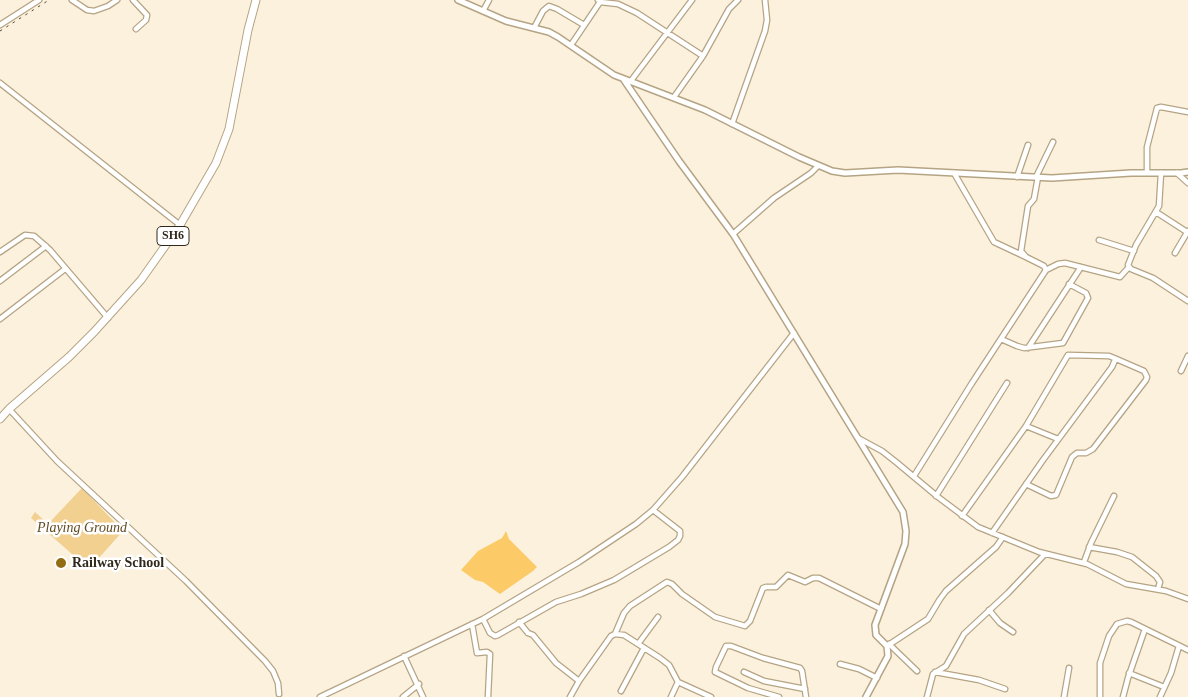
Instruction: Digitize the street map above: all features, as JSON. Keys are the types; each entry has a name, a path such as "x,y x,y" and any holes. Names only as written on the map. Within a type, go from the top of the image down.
{"main road":[{"name":"SH6","path":"0,418 70,357 108,318 141,280 180,225 216,162 227,136 248,30 256,0"}],"street":[{"path":"0,25 38,0"},
{"path":"72,0 88,10 94,11 108,6 117,0"},
{"path":"458,0 509,22 553,34 599,66 623,79 674,97 832,171 845,173 898,170 1017,177 1076,177 1147,172 1188,172"},
{"path":"483,11 489,0"},
{"path":"630,82 692,0"},
{"path":"674,97 703,56 729,9 738,0"},
{"path":"732,124 765,31 767,20 765,0"},
{"path":"136,1 145,12 147,18 136,29"},
{"path":"571,45 599,1 618,4 627,8 667,31 703,56"},
{"path":"534,28 543,11 549,6 584,25"},
{"path":"623,79 679,161 733,234 903,512 906,531 905,544 875,630 876,635 917,671"},
{"path":"0,83 180,225"},
{"path":"1147,172 1147,147 1157,108 1161,107 1188,112"},
{"path":"1026,257 1021,251 1028,206 1034,200 1037,177 1053,142"},
{"path":"1017,177 1028,145"},
{"path":"733,234 774,198 811,173 818,166"},
{"path":"954,173 994,242 1044,266 1046,270"},
{"path":"914,476 1046,270 1064,263 1120,277 1129,267 1129,262 1140,238 1161,201 1161,173"},
{"path":"1176,173 1188,183"},
{"path":"1156,212 1188,231 1176,253"},
{"path":"0,252 24,234 34,236 46,246 108,318"},
{"path":"1099,240 1134,251"},
{"path":"0,281 46,246"},
{"path":"1028,348 1081,267"},
{"path":"1129,267 1153,278 1188,301"},
{"path":"0,319 65,269"},
{"path":"1001,339 1017,346 1028,348 1063,343 1088,298 1086,293 1069,284"},
{"path":"320,697 483,619 579,562 630,528 653,510 682,477 794,334"},
{"path":"962,516 1026,426 1068,355 1109,356 1144,371 1147,377 1146,380 1092,449 1086,453 1077,453 1072,457 1056,495 1051,496 1026,484"},
{"path":"1181,371 1188,356"},
{"path":"992,533 1058,439 1112,367 1114,358"},
{"path":"936,496 1007,383"},
{"path":"9,409 57,462 186,581 265,661 274,671 278,683 278,696"},
{"path":"1026,426 1058,439"},
{"path":"858,438 882,451 971,523 1045,554 1084,562 1126,584 1177,594 1188,599"},
{"path":"1084,562 1089,547 1114,496"},
{"path":"483,619 490,633 495,636 556,602 614,580 670,547 678,540 680,531 653,510"},
{"path":"888,645 928,619 946,591 996,547 1003,537"},
{"path":"1089,547 1132,556 1156,576 1160,582 1158,590"},
{"path":"927,697 935,672 946,666 964,634 1045,554"},
{"path":"570,697 611,636 615,634 624,613 630,606 666,582 672,584 682,594 715,617 745,626 749,623 764,588 776,587 788,575 805,582 813,578 819,578 881,609"},
{"path":"989,610 1000,624 1013,632"},
{"path":"638,644 658,617"},
{"path":"1100,697 1100,663 1113,629 1117,624 1127,621 1188,650"},
{"path":"519,622 528,633 533,635 556,663 579,681"},
{"path":"472,624 477,653 487,652 490,654 488,697"},
{"path":"1123,697 1145,629"},
{"path":"615,634 624,635 669,665 678,682 711,697"},
{"path":"866,697 888,656 888,645"},
{"path":"779,697 748,688 715,672 726,646 800,668 806,697"},
{"path":"1160,697 1179,646"},
{"path":"621,691 644,648"},
{"path":"404,656 419,684 423,697"},
{"path":"840,664 859,668 877,678"},
{"path":"1064,697 1069,668"},
{"path":"744,672 769,682 805,689"},
{"path":"935,672 980,680 1005,690"},
{"path":"1130,673 1164,687"},
{"path":"671,697 678,682"},
{"path":"403,697 419,684"}],"green space":[{"name":"Playing Ground","path":"82,488 123,531 89,569 31,518 35,512 48,524"}],"shaded area":[{"path":"506,531 509,539 537,567 500,594 461,570 478,551 502,538"}],"railway":[{"path":"0,31 49,0"}],"place":[{"name":"Railway School","path":"61,563"}]}
